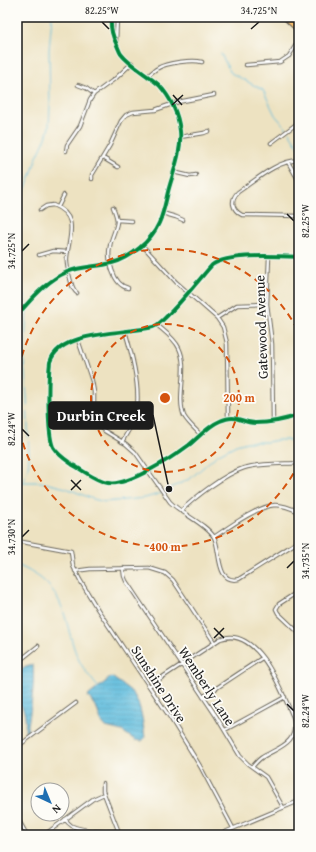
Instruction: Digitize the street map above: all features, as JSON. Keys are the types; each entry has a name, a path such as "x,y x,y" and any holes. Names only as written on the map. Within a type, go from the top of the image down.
{"main road":[{"path":"284,17 299,31"}],"street":[{"path":"17,315 49,282 68,271 111,263 128,256 142,245 155,231 162,213 173,172 180,137 178,118 164,91 121,54 113,38 111,17"},
{"path":"116,43 117,17"},
{"path":"246,65 280,62 289,56 299,40"},
{"path":"148,76 157,68 164,66 193,60 202,62"},
{"path":"66,152 68,145 80,126 90,100 94,94 116,78 132,63"},
{"path":"299,80 297,89 299,96"},
{"path":"78,85 86,88 94,94"},
{"path":"92,179 92,175 103,158 119,124 124,117 133,112 155,110 172,104 214,95"},
{"path":"271,143 299,122"},
{"path":"180,137 210,131"},
{"path":"103,158 118,167"},
{"path":"299,160 276,166 238,192 233,198 235,210 242,215 299,216"},
{"path":"288,162 299,181"},
{"path":"173,172 190,176 196,175"},
{"path":"58,207 64,195"},
{"path":"40,210 47,205 53,204 66,214 71,225 72,234 68,252 68,271 73,290 76,292"},
{"path":"113,207 117,220 110,246 111,263 119,282 124,287 128,288"},
{"path":"162,213 176,216 183,220"},
{"path":"117,220 132,221"},
{"path":"142,245 170,276 217,318 223,327 227,340 228,418"},
{"path":"39,255 53,251 68,252"},
{"name":"Gatewood Avenue","path":"269,257 267,304 272,344 273,421"},
{"path":"299,257 236,258 221,260 212,265 157,326 78,340 63,346 54,353 50,362 50,432 52,443 60,455 96,478 110,483 118,483 128,480 177,454 214,424 228,418 239,418 252,423 273,421 299,415"},
{"path":"217,318 238,305 267,304"},
{"path":"157,326 174,340 180,350 182,359 183,412 187,421 201,435"},
{"path":"122,442 134,421 137,408 136,375 125,331"},
{"path":"78,340 92,381 96,421 103,430 135,452 170,502 206,528 214,537 221,568 228,577 235,580 242,577 299,541"},
{"path":"181,511 220,481 238,470 257,466 299,463"},
{"path":"214,537 268,506 283,506 299,512"},
{"name":"Sunshine Drive","path":"17,541 71,551 75,571 92,602 149,686 200,766 233,828"},
{"name":"Wemberly Lane","path":"123,568 126,581 203,697 240,756 266,777 283,807"},
{"path":"75,571 90,569 152,568 169,575 214,642"},
{"path":"299,591 280,603 276,609 278,613 299,634"},
{"path":"149,686 214,642 227,637 237,638 249,645 262,658 273,673 294,720 293,734 289,741 284,746 262,758 252,767"},
{"path":"17,656 24,658 38,646"},
{"path":"203,697 262,658"},
{"path":"224,730 284,697"},
{"path":"17,747 76,703"},
{"path":"103,783 102,788 120,835"},
{"path":"70,815 93,799 104,794"},
{"path":"218,835 299,801"},
{"path":"17,817 27,835"},
{"path":"46,834 61,822"},
{"path":"67,822 75,827 109,832 119,831"}],"water":[{"path":"33,665 33,691 27,733 25,731 24,711 17,701 17,673 26,667"},
{"path":"112,677 129,690 137,700 142,716 145,738 142,741 135,740 122,731 106,727 101,721 97,709 88,696"}],"waterway":[{"path":"17,209 46,138 49,127 49,50 52,17"},
{"path":"221,54 231,73 263,90 275,115 287,129"},
{"path":"289,132 299,148"},
{"path":"17,280 26,303"},
{"path":"23,481 28,469 29,457 24,362 27,307"},
{"path":"165,491 191,478 217,455 236,445 247,442 299,440"},
{"path":"17,482 41,482 66,488 93,499 105,502 145,498 162,493"},
{"path":"17,565 30,571 41,579 54,593 63,610 79,660 98,687"},
{"path":"17,666 20,671"}],"cycle path":[{"path":"17,315 40,291 59,276 78,269 119,261 133,253 151,236 159,223 162,214 179,153 180,131 178,118 173,106 159,85 121,54 112,34 111,17"},
{"path":"299,257 254,256 219,261 212,265 165,318 153,327 95,335 67,344 56,352 50,362 48,393 50,430 53,447 60,455 73,465 95,478 108,483 116,483 126,480 150,470 182,450 220,421 235,418 250,423 261,423 277,421 299,415"}],"place":[{"name":"Durbin Creek","path":"169,489"}]}
